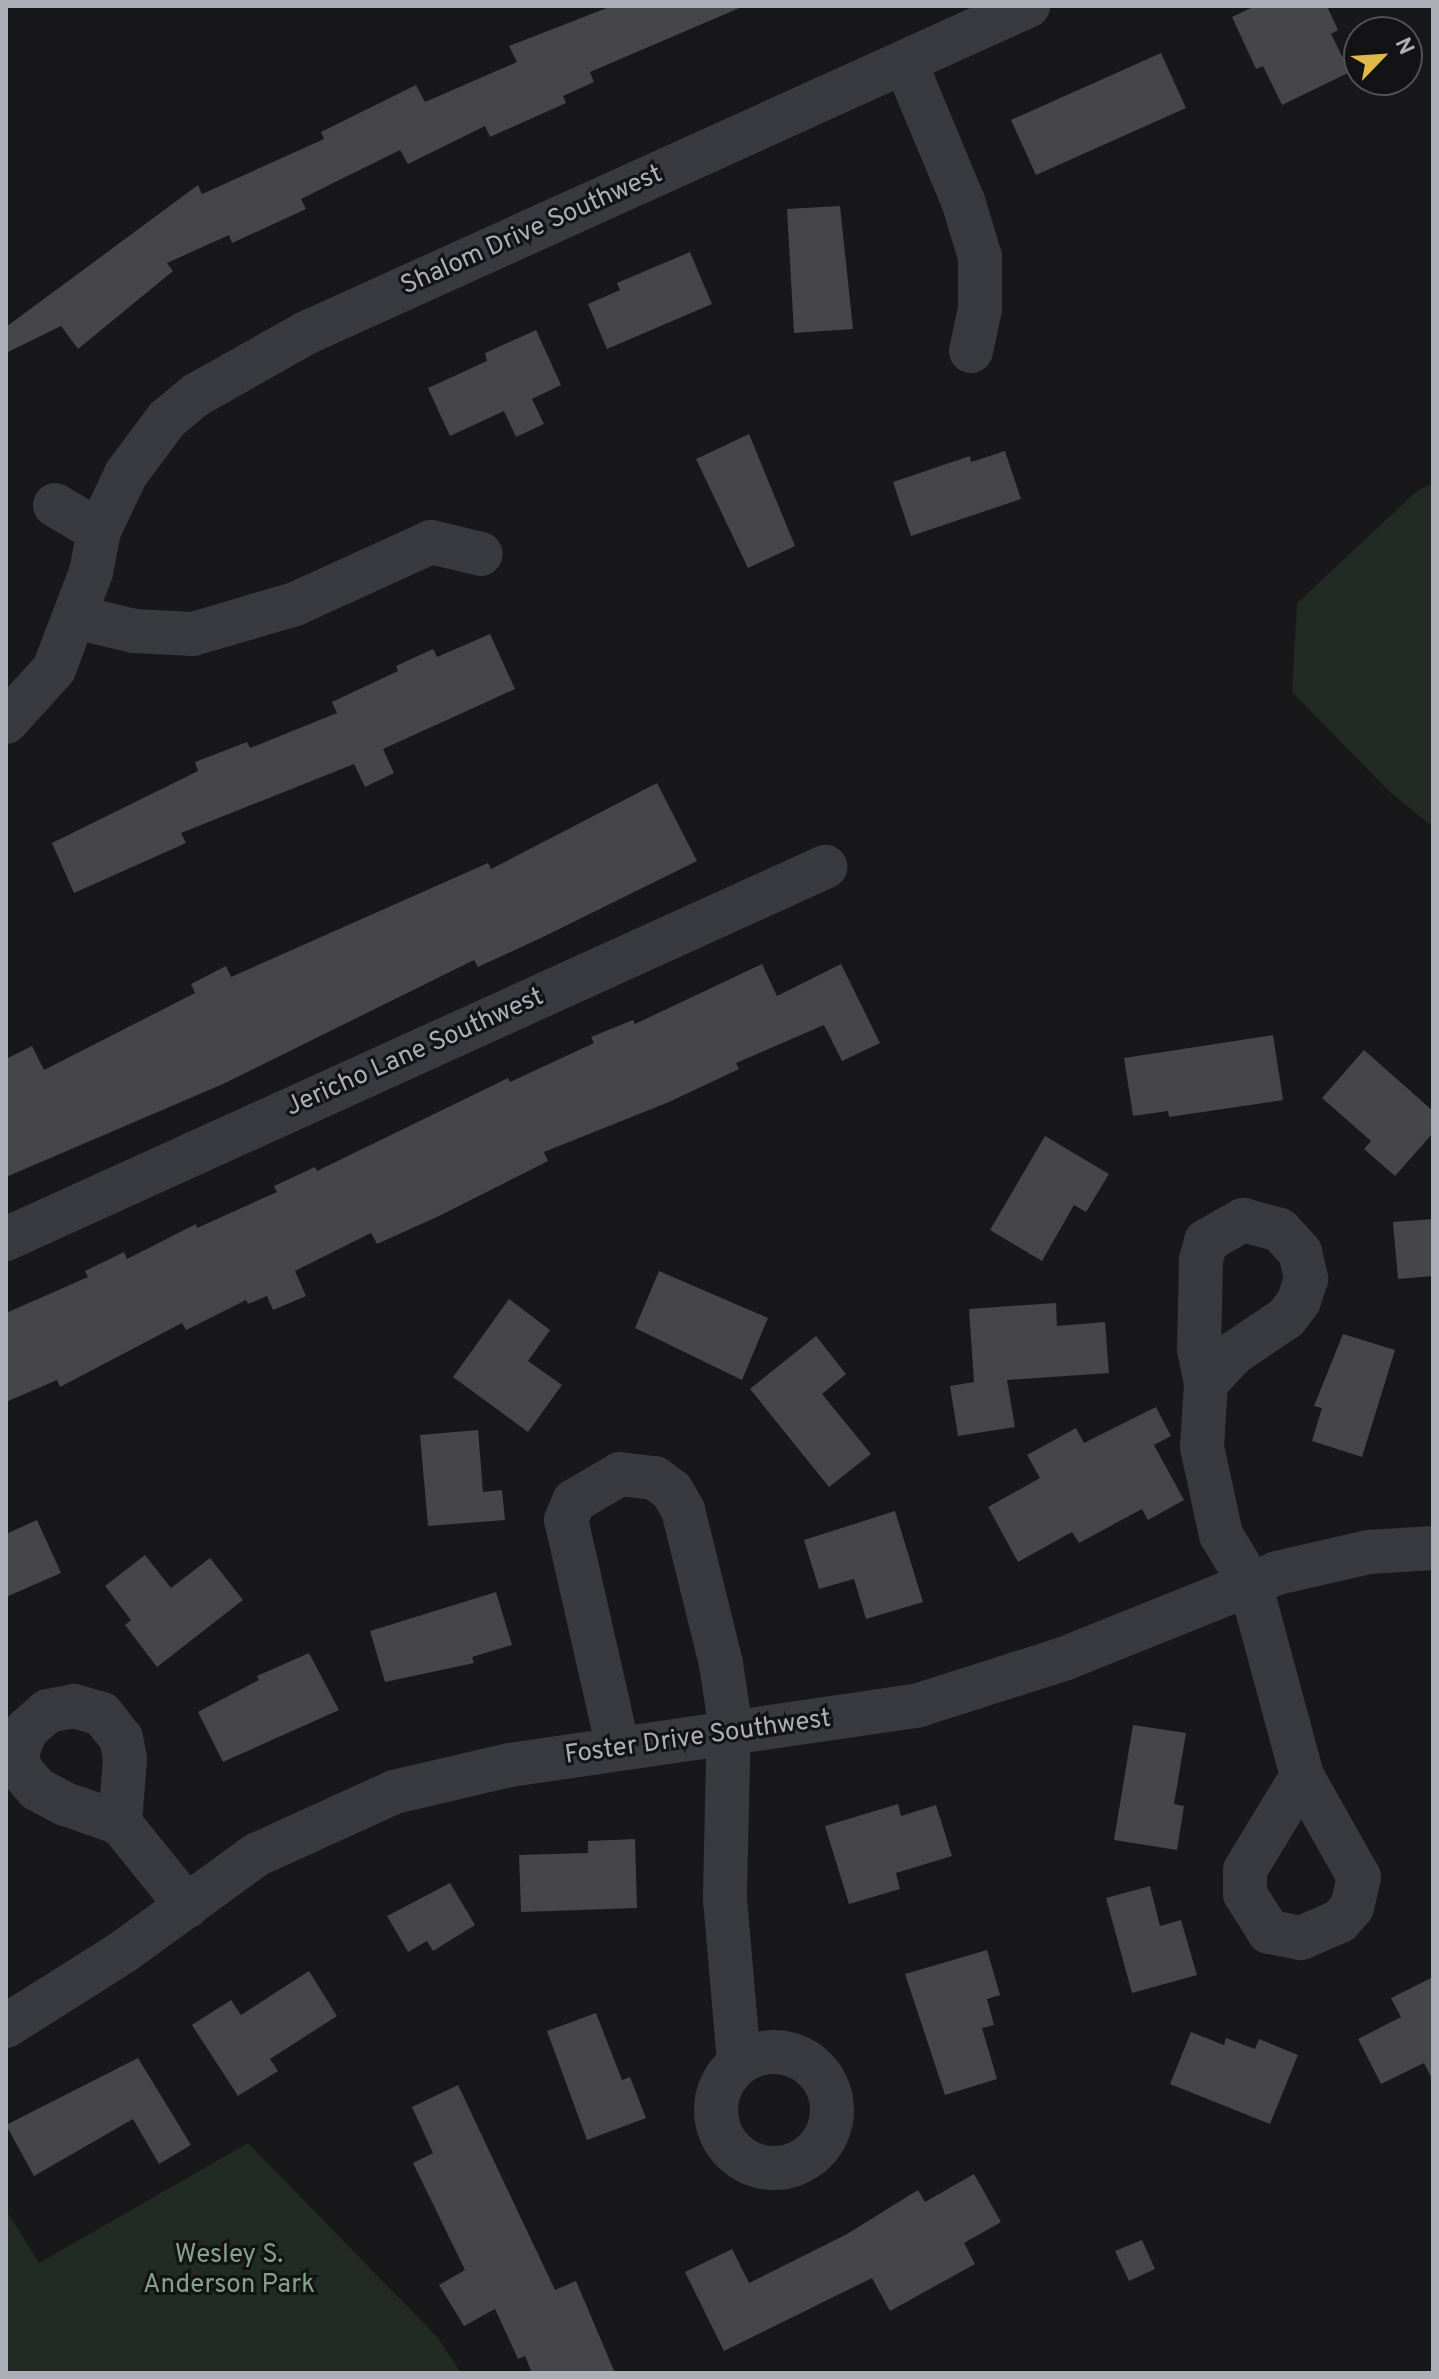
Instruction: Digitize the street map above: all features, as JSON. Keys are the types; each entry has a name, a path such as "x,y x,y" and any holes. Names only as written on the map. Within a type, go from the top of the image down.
{"street":[{"name":"Shalom Drive Southwest","path":"6,722 54,669 75,617 99,531 144,445 167,419 229,373 1028,6"},
{"path":"905,62 963,201 980,257 980,309 971,351"},
{"path":"55,505 99,531"},
{"path":"75,617 134,631 193,634 295,604 431,542 481,554"},
{"name":"Jericho Lane Southwest","path":"6,1239 825,867"},
{"path":"1206,1383 1202,1447 1221,1535 1250,1583 1302,1776"},
{"path":"618,1748 566,1520 574,1501 620,1474 655,1478 672,1491 683,1510 721,1664 729,1735 725,1899 739,2062"},
{"name":"Foster Drive Southwest","path":"6,2026 287,1837 394,1792 510,1765 729,1735 955,1697 1250,1583 1369,1552 1433,1548"},
{"path":"120,1823 187,1906"}],"green space":[{"path":"1433,483 1433,827 1390,792 1292,692 1297,603 1418,490"},
{"name":"Wesley S. Anderson Park","path":"248,2143 438,2338 461,2373 6,2373 6,2210 39,2263"}],"building":[{"path":"612,6 744,6 590,72 594,82 563,96 566,103 490,137 485,126 408,164 400,150 301,199 306,209 232,243 229,235 167,263 173,271 78,349 61,326 6,353 6,327 198,185 202,194 324,139 321,132 416,85 425,102 517,62 509,46"},
{"path":"1255,6 1327,6 1338,30 1331,34 1343,58 1343,75 1282,105 1263,66 1256,69 1232,17"},
{"path":"1161,53 1186,108 1036,175 1011,120"},
{"path":"840,206 853,329 794,333 787,209"},
{"path":"690,252 712,304 607,349 588,304 620,290 617,283"},
{"path":"536,330 561,385 532,399 544,424 516,437 504,411 450,436 428,388 487,361 485,353"},
{"path":"749,434 795,546 748,568 696,459"},
{"path":"1005,451 1021,499 911,536 893,482 970,456 971,462"},
{"path":"490,634 515,689 383,749 394,773 365,787 354,764 181,833 186,843 74,893 52,843 198,771 195,762 247,742 250,748 337,713 332,702 398,671 396,666 433,649 437,657"},
{"path":"657,783 697,861 478,967 474,960 223,1084 6,1177 6,1059 32,1046 44,1070 195,993 191,984 226,966 231,977 488,863 491,869"},
{"path":"762,964 777,996 841,964 880,1043 842,1061 824,1025 736,1063 739,1069 669,1102 544,1152 548,1161 439,1216 377,1244 371,1233 295,1271 306,1296 273,1310 267,1296 248,1304 246,1300 186,1330 182,1323 60,1387 57,1380 6,1402 6,1313 88,1277 85,1271 124,1252 127,1259 196,1224 197,1228 277,1192 274,1186 315,1167 317,1171 508,1078 510,1082 594,1043 591,1037 633,1020 635,1024"},
{"path":"1273,1035 1283,1100 1169,1117 1168,1111 1133,1116 1124,1058"},
{"path":"1364,1050 1433,1111 1433,1133 1395,1176 1364,1149 1371,1141 1322,1098"},
{"path":"1045,1136 1109,1174 1086,1212 1074,1205 1042,1261 990,1230"},
{"path":"1433,1219 1433,1276 1398,1279 1393,1222"},
{"path":"659,1271 768,1318 742,1380 635,1328"},
{"path":"509,1299 550,1330 528,1361 562,1385 528,1432 453,1377"},
{"path":"1056,1303 1057,1326 1105,1322 1109,1373 1007,1380 1015,1427 958,1436 950,1386 974,1382 969,1309"},
{"path":"1343,1334 1395,1350 1362,1457 1312,1441 1322,1408 1314,1406"},
{"path":"816,1336 846,1374 822,1394 871,1454 829,1487 750,1389"},
{"path":"1156,1407 1171,1436 1154,1445 1184,1500 1148,1520 1142,1509 1079,1543 1072,1532 1018,1562 988,1507 1040,1478 1027,1455 1076,1428 1084,1443"},
{"path":"478,1430 483,1492 502,1490 505,1520 428,1526 420,1435"},
{"path":"895,1511 923,1602 866,1619 854,1579 819,1589 804,1540"},
{"path":"37,1520 61,1573 6,1597 6,1534"},
{"path":"145,1555 171,1588 210,1558 243,1600 157,1667 125,1625 131,1620 105,1586"},
{"path":"496,1592 512,1645 472,1657 474,1663 385,1682 370,1631"},
{"path":"309,1653 339,1710 223,1762 198,1712 259,1680 257,1676"},
{"path":"1133,1725 1186,1733 1174,1804 1184,1806 1177,1850 1114,1840"},
{"path":"898,1804 901,1816 936,1805 952,1856 896,1873 900,1889 849,1904 825,1826"},
{"path":"635,1839 637,1908 521,1912 519,1855 588,1853 588,1841"},
{"path":"450,1883 475,1925 433,1951 427,1941 408,1952 387,1916"},
{"path":"1150,1886 1160,1926 1181,1920 1197,1975 1132,1993 1106,1898"},
{"path":"987,1950 1000,1995 987,1999 994,2025 982,2028 997,2079 945,2095 905,1974"},
{"path":"309,1971 337,2016 270,2059 278,2071 238,2096 192,2025 231,2000 241,2015"},
{"path":"1433,1977 1433,2081 1424,2063 1381,2084 1358,2039 1401,2017 1391,1998"},
{"path":"596,2013 622,2080 630,2077 646,2118 587,2140 547,2031"},
{"path":"1191,2032 1224,2045 1226,2038 1255,2049 1259,2039 1298,2055 1270,2124 1170,2084"},
{"path":"138,2058 191,2145 159,2164 133,2119 34,2176 6,2125"},
{"path":"458,2085 555,2290 576,2281 615,2373 532,2373 525,2356 518,2359 495,2309 464,2326 439,2285 465,2270 413,2163 433,2153 412,2107"},
{"path":"974,2174 1001,2222 964,2243 975,2264 890,2311 872,2278 724,2351 685,2272 732,2249 749,2283 847,2234 918,2190 925,2202"},
{"path":"1142,2240 1155,2269 1129,2281 1115,2251"}]}
